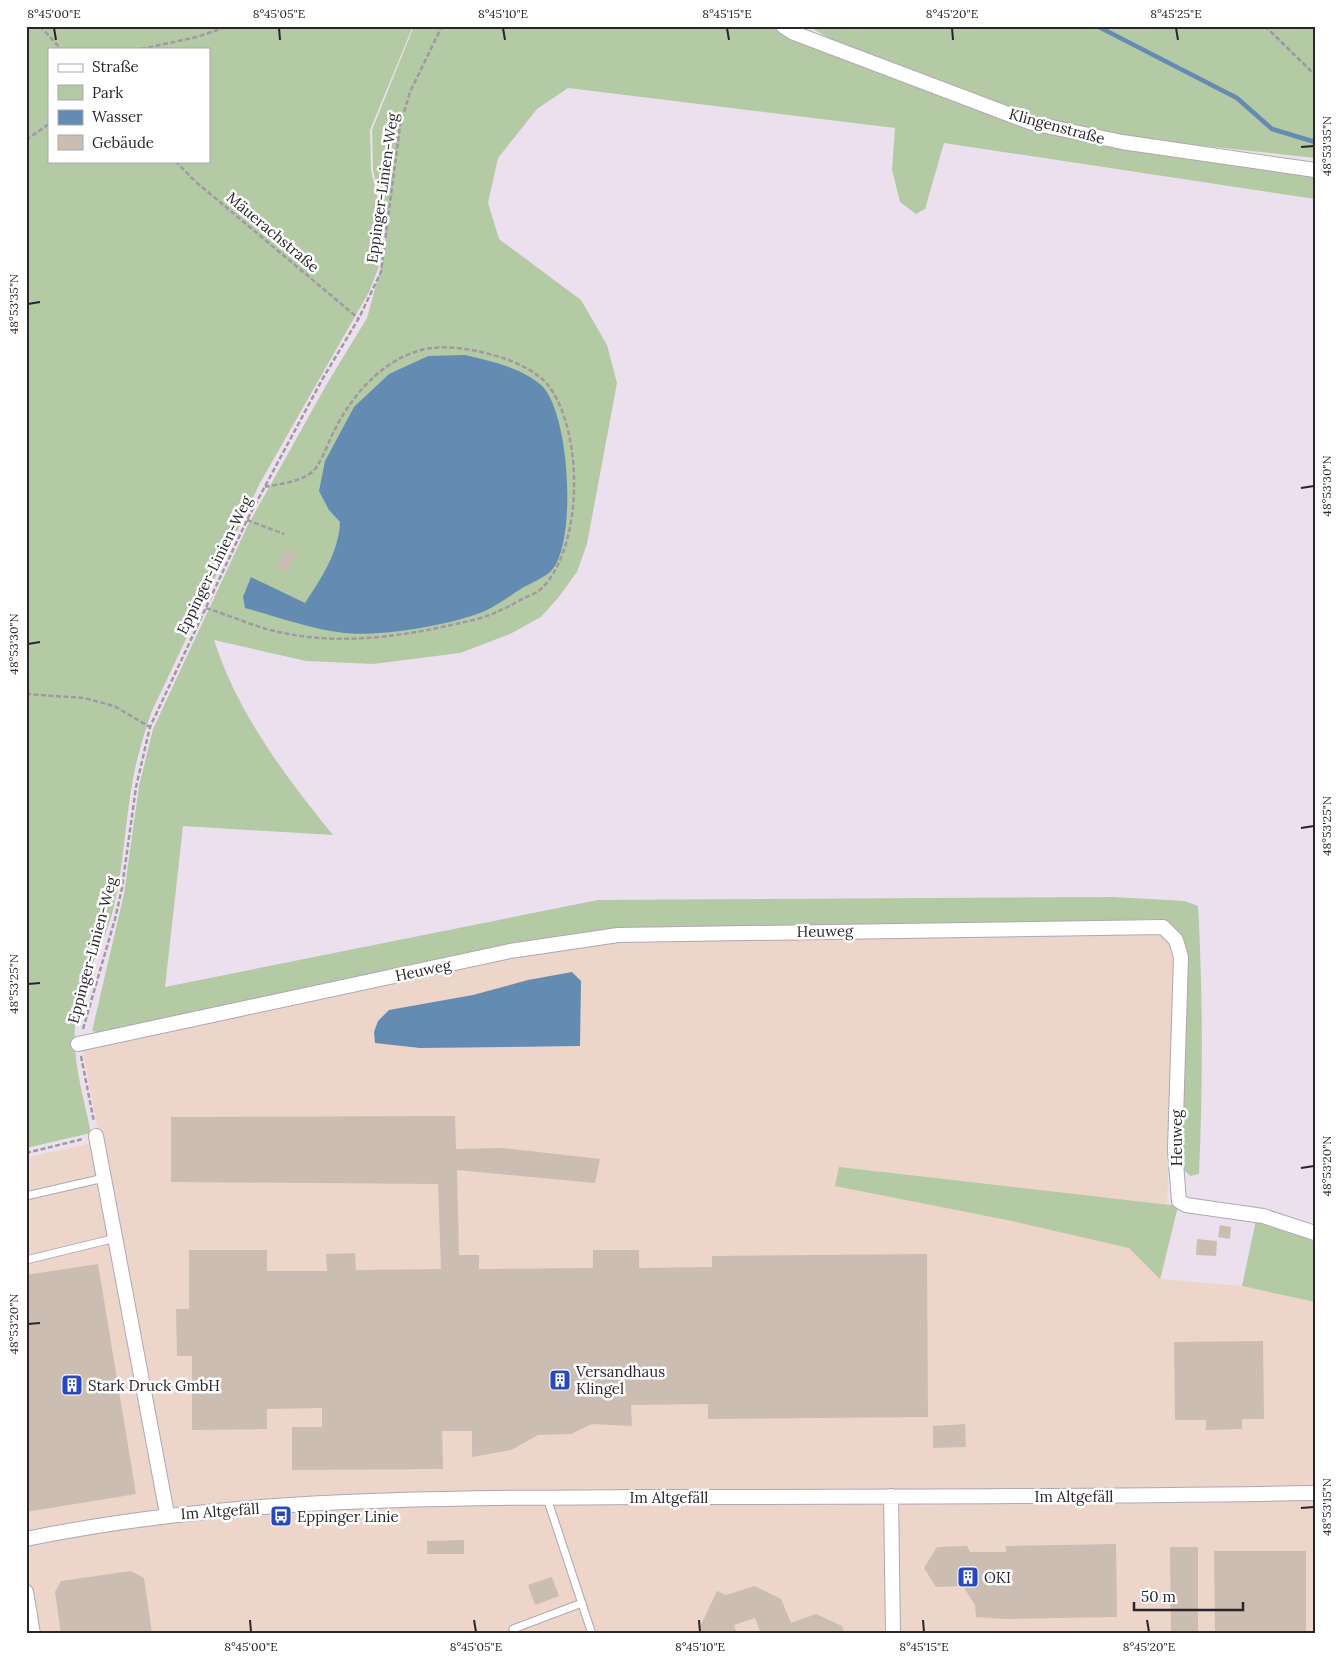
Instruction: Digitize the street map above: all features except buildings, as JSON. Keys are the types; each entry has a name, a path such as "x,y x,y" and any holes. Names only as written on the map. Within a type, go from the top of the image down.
{"street":[{"name":"Klingenstraße","path":"783,26 794,33 899,74 1032,123 1122,142 1315,170"},
{"name":"Heuweg","path":"78,1044 510,951 618,935 1163,927 1176,940 1181,957 1175,1150 1180,1201 1186,1204 1263,1216 1315,1233"},
{"path":"96,1136 167,1514"},
{"name":"Im Altgefäll","path":"26,1539 89,1526 167,1514 329,1502 547,1498 1315,1493"},
{"path":"891,1496 893,1634"},
{"path":"26,1592 33,1634"}],"lane":[{"path":"26,1196 104,1178"},
{"path":"26,1260 116,1238"},
{"path":"547,1498 592,1634"},
{"path":"513,1629 582,1603"}],"path":[{"path":"40,26 61,48"},
{"path":"146,48 197,37 226,27 257,26"},
{"name":"Eppinger-Linien-Weg","path":"96,1136 78,1044 115,919 122,888 136,788 150,727 246,520 359,318 381,272 385,254 400,126 410,92 442,26"},
{"path":"1265,26 1315,75"},
{"path":"26,140 48,125"},
{"name":"Mäuerachstraße","path":"176,162 196,182 359,318"},
{"path":"206,608 265,628 320,638 379,638 488,617 540,590 562,561 574,514 572,455 562,410 547,384 522,366 497,356 465,350 433,348 402,356 364,385 343,413 313,472 292,481 264,487"},
{"path":"246,520 284,534"},
{"path":"26,694 84,698 114,706 150,727"},
{"path":"26,1153 96,1136"}],"shaded area":[{"path":"1160,931 1173,943 1177,958 1167,1204 1178,1206 1161,1279 1242,1286 1315,1302 1315,1634 26,1634 26,1158 100,1141 82,1047 510,955 617,938"}],"green space":[{"path":"26,26 413,26 370,130 371,170 383,222 382,252 378,269 369,292 260,483 151,713 141,746 130,795 114,906 105,936 86,979 77,1009 75,1052 91,1133 26,1148"},
{"path":"414,26 775,26 792,35 1030,127 1315,175 1315,199 944,143 925,209 916,214 900,202 892,170 895,128 568,88 537,109 498,158 488,203 499,239 581,300 607,345 617,383 587,544 577,572 541,617 510,634 460,653 373,664 306,661 214,640 236,693 264,743 333,835 183,826 165,987 598,900 1112,897 1185,901 1198,906 1202,1040 1199,1174 1190,1176 1182,1168 1181,936 1162,919 618,930 507,944 101,1033 92,1031 124,894 139,786 153,729 248,525 328,382 367,318 385,252 385,222 373,170 372,130"},
{"path":"808,26 1315,26 1315,158 1122,137 1038,120 836,42"},
{"path":"839,1167 1178,1206 1160,1279 1129,1248 1012,1221 835,1186"},
{"path":"1256,1220 1315,1241 1315,1302 1242,1286"}],"water":[{"path":"465,355 514,369 524,374 541,385 551,399 559,421 564,449 567,478 567,508 559,558 550,572 485,611 454,621 416,629 359,634 344,633 306,626 245,608 243,597 251,577 305,603 323,575 333,554 340,522 329,510 319,491 325,461 354,407 389,374 428,356"},
{"path":"572,972 581,981 580,1046 420,1048 375,1043 374,1032 378,1021 389,1010 473,995 528,980"}],"waterway":[{"path":"1097,26 1237,98 1272,129 1315,142"}],"place":[{"name":"Versandhaus Klingel","path":"560,1380"},
{"name":"Stark Druck GmbH","path":"72,1385"},
{"name":"Eppinger Linie","path":"281,1516"},
{"name":"OKI","path":"968,1577"}]}
